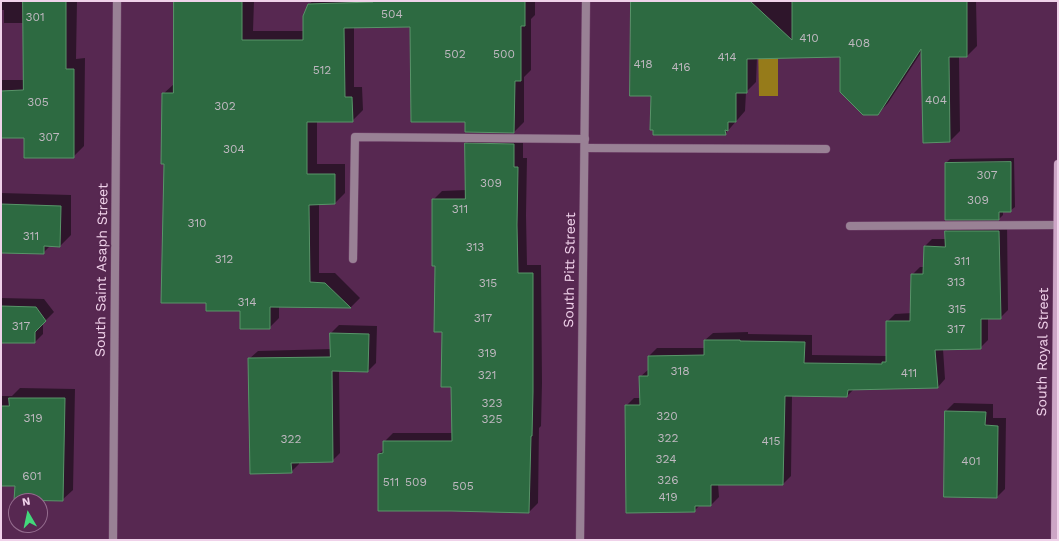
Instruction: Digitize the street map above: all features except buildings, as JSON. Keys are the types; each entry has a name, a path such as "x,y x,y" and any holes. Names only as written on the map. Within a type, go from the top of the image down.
{"main road":[{"name":"South Royal Street","path":"1054,540 1057,396 1058,164"}],"street":[{"name":"South Saint Asaph Street","path":"112,540 117,1"},
{"name":"South Pitt Street","path":"580,540 586,1"},
{"path":"353,259 355,137 585,138"},
{"path":"585,148 826,148"},
{"path":"850,226 1058,225"}],"shaded area":[{"path":"758,41 778,41 778,96 759,96"}]}
